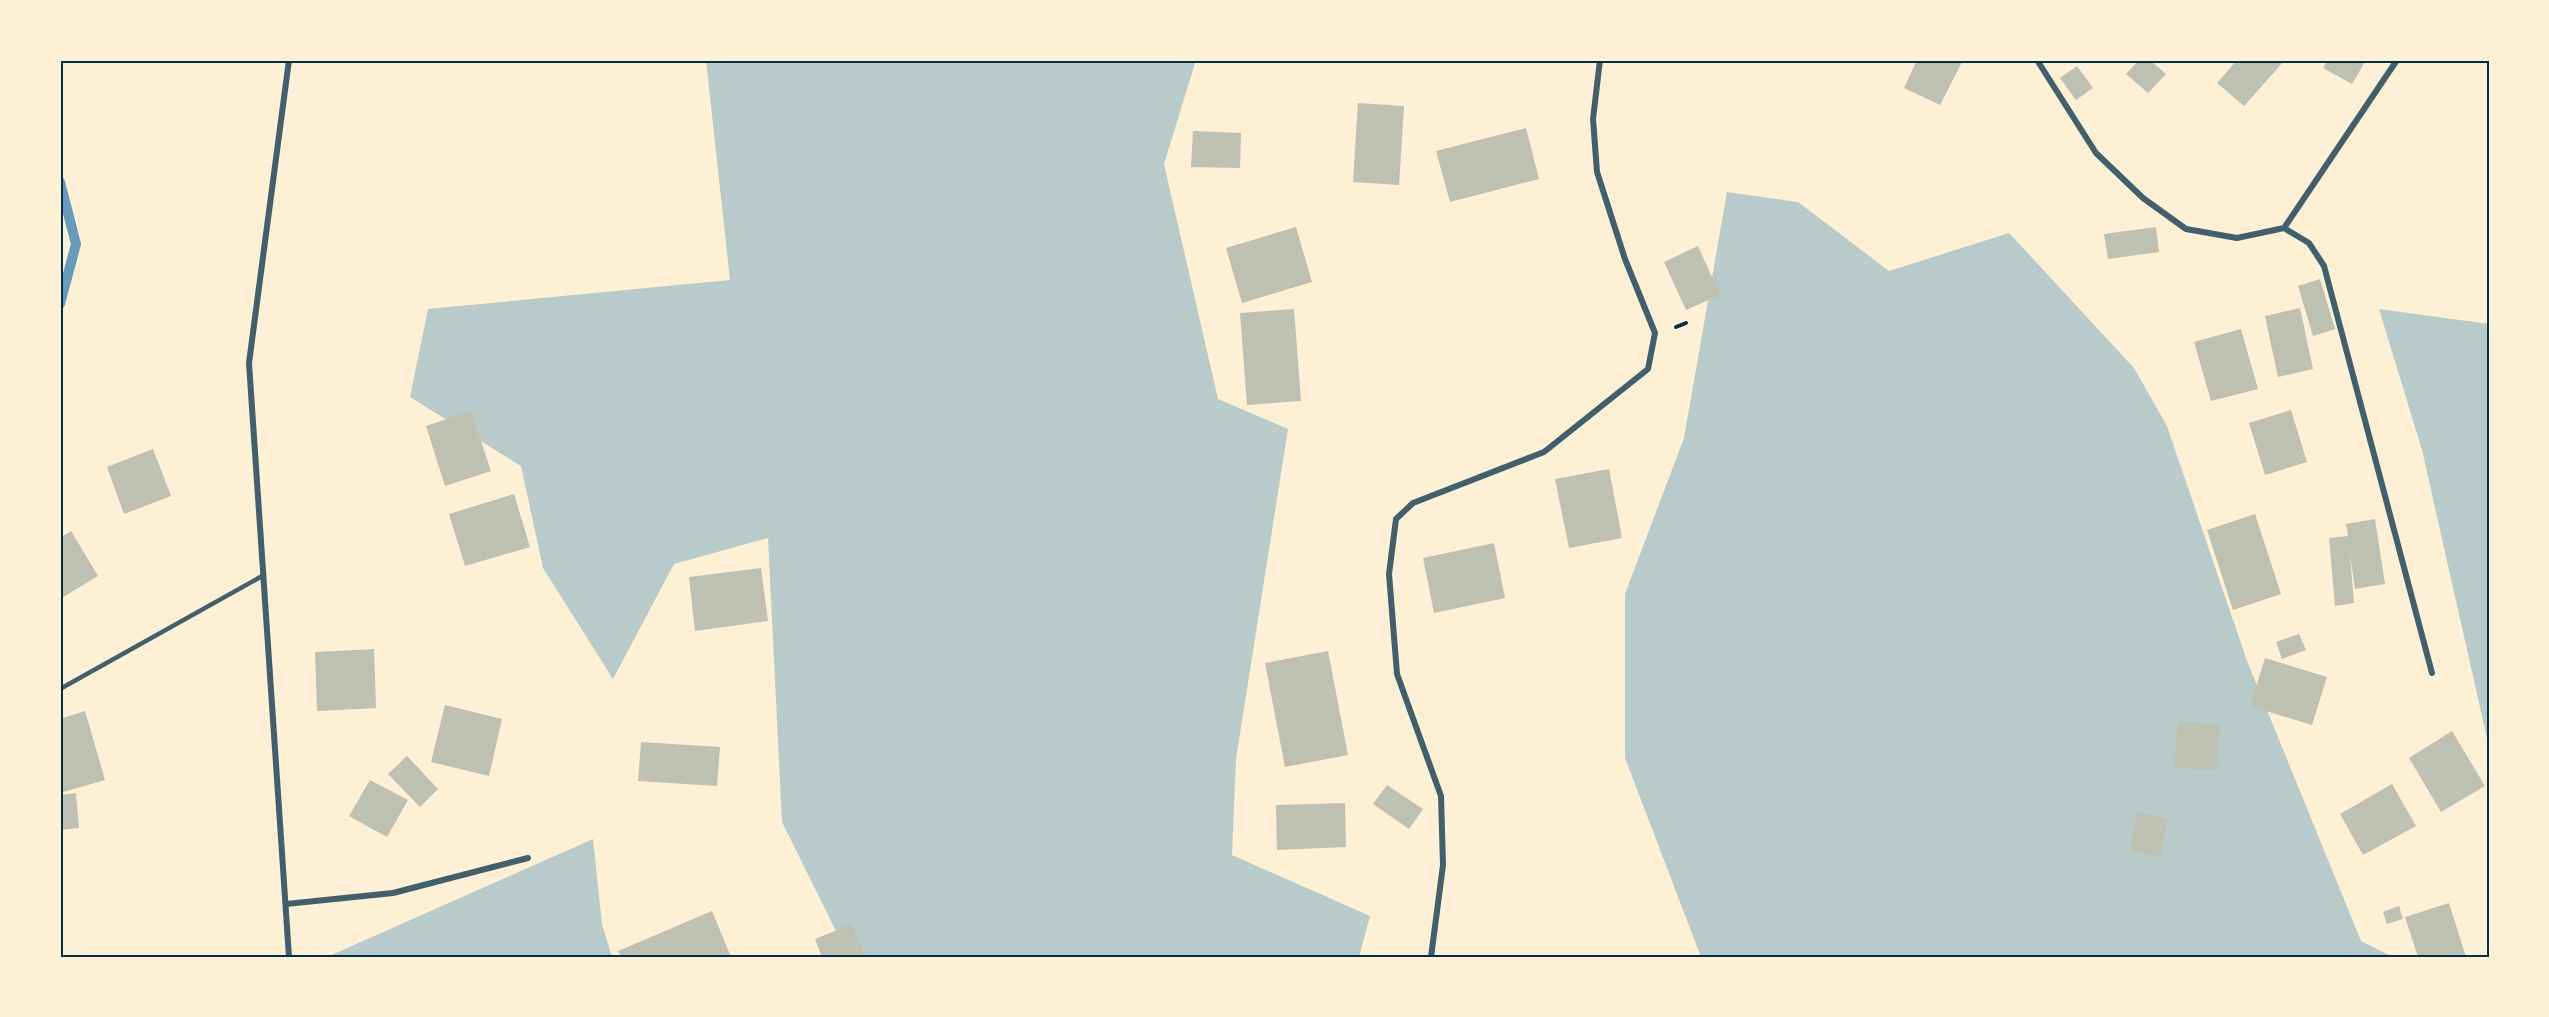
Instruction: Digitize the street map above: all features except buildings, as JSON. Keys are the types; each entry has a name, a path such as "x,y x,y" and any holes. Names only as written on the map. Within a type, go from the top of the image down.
{"street":[{"path":"289,957 249,363 290,60"},
{"path":"1431,957 1443,865 1441,796 1397,674 1389,574 1396,519 1413,503 1544,452 1648,369 1655,333 1625,259 1597,172 1593,119 1600,60"},
{"path":"2037,60 2096,153 2143,198 2186,229 2237,238 2284,228 2309,243 2324,266 2432,673"},
{"path":"2284,228 2397,60"},
{"path":"286,904 393,893 528,858"}],"lane":[{"path":"60,689 265,574"}],"shaded area":[{"path":"706,60 1196,60 1164,164 1218,399 1288,429 1236,759 1232,855 1370,916 1359,957 849,957 782,822 768,538 674,564 613,679 543,568 521,466 410,397 428,309 730,280"},
{"path":"1727,192 1798,202 1889,271 2009,233 2134,368 2167,426 2247,661 2361,941 2393,957 1701,957 1625,758 1625,594 1684,438"},
{"path":"2379,309 2489,324 2489,747 2422,450"},
{"path":"593,839 602,924 612,957 327,957"}],"waterway":[{"path":"60,182 76,244 60,304"}]}
